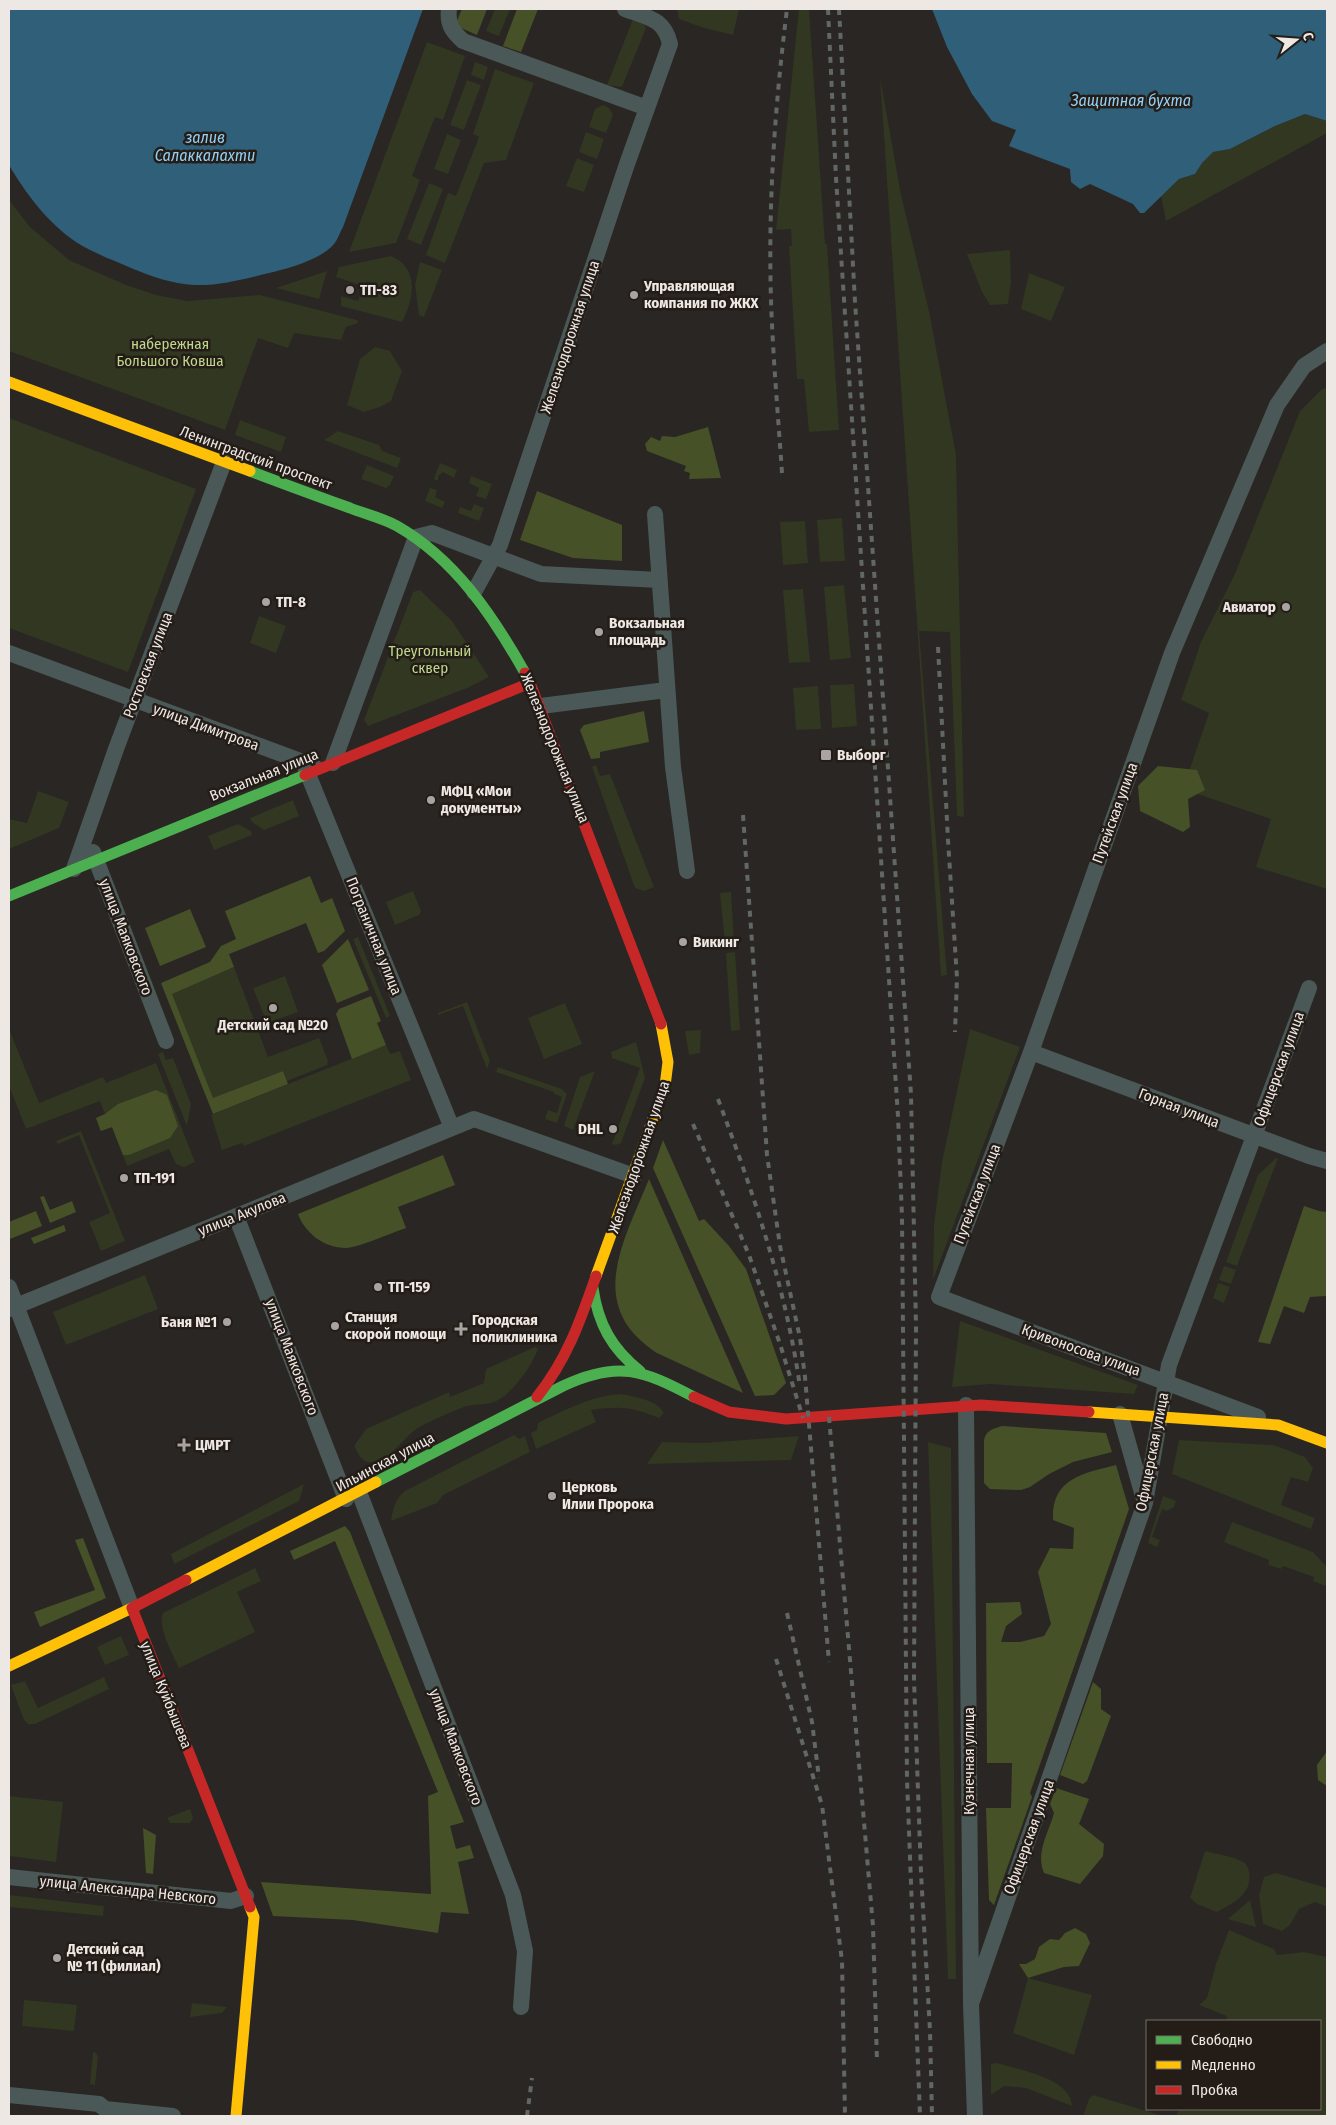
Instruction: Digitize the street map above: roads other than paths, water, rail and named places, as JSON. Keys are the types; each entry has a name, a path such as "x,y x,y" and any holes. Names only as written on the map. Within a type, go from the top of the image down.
{"main road":[{"name":"Ленинградский проспект","path":"9,382 395,525 416,537 442,558 474,592"},
{"name":"Железнодорожная улица","path":"474,592 513,651 541,706 622,917 667,1043 668,1062 665,1086 593,1287 567,1353 555,1374 535,1400"},
{"name":"Вокзальная улица","path":"9,896 316,767 530,682"},
{"name":"Железнодорожная улица","path":"593,1287 595,1306 606,1337 626,1361 640,1371"},
{"name":"Ильинская улица","path":"9,1666 132,1608 353,1496 535,1400 595,1373 613,1370 640,1371 720,1408 753,1417 786,1419"},
{"name":"Кривоносова улица","path":"786,1419 966,1405 1278,1425 1327,1443"},
{"name":"улица Куйбышева","path":"132,1608 254,1920 236,2116"}],"street":[{"path":"448,9 447,20 454,32 463,41 647,108"},
{"name":"Железнодорожная улица","path":"474,592 494,557 528,463 569,336 670,44 667,31 661,23 625,9"},
{"name":"Путейская улица","path":"939,1297 1031,1052 1172,653 1277,404 1304,366 1327,351"},
{"name":"Ростовская улица","path":"74,869 224,462"},
{"path":"655,514 666,690 673,767 687,871"},
{"path":"316,767 377,637 416,537 432,533 541,574 659,580"},
{"name":"улица Димитрова","path":"9,653 316,767"},
{"path":"541,706 666,690"},
{"name":"Пограничная улица","path":"316,767 452,1128"},
{"name":"улица Маяковского","path":"86,833 166,1041"},
{"name":"Офицерская улица","path":"971,2004 1145,1503 1169,1365 1309,988"},
{"name":"Горная улица","path":"1031,1052 1327,1161"},
{"name":"улица Акулова","path":"12,1308 474,1119 634,1176"},
{"name":"улица Маяковского","path":"236,1216 353,1496 513,1895 525,1952 521,2007"},
{"name":"улица Куйбышева","path":"9,1287 12,1308 132,1608"},
{"name":"Кривоносова улица","path":"939,1297 1278,1425"},
{"name":"Кузнечная улица","path":"966,1405 971,2004 975,2116"},
{"path":"1120,1414 1145,1503"},
{"name":"улица Александра Невского","path":"9,1877 231,1901 246,1896"},
{"path":"9,2094 99,2104 105,2109 173,2116"}],"water":[{"name":"залив Салаккалахти","path":"9,9 423,9 343,227 334,244 313,259 294,266 241,280 194,285 154,277 96,253 76,242 47,217 23,187 9,165"},
{"name":"Защитная бухта","path":"932,9 1327,9 1327,121 1305,114 1275,126 1230,149 1213,152 1202,163 1195,174 1179,179 1144,213 1140,213 1133,204 1090,184 1080,189 1071,182 1070,169 1009,146 1016,130 992,121 972,94 947,47"}],"railway":[{"path":"782,473 774,365 770,263 776,117 787,9"},
{"path":"828,9 836,178 898,1116 902,1217 907,1779 920,2116"},
{"path":"839,9 855,302 911,1094 916,1326 914,1680 921,1873 930,2031 932,2116"},
{"path":"938,647 957,978 955,1032"},
{"path":"743,815 767,1155 780,1246 800,1338 805,1377 829,1662"},
{"path":"718,1099 744,1169 767,1241 786,1313 800,1387"},
{"path":"693,1124 749,1255 803,1418"},
{"path":"829,1417 873,1926 877,2061"},
{"path":"787,1613 812,1722 819,1778"},
{"path":"776,1659 822,1805 842,1961 845,2116"},
{"path":"527,2116 532,2078"}],"place":[{"name":"ТП-83","path":"350,290"},
{"name":"Управляющая компания по ЖКХ","path":"634,295"},
{"name":"ТП-8","path":"266,602"},
{"name":"Авиатор","path":"1286,607"},
{"name":"Вокзальная площадь","path":"599,632"},
{"name":"Выборг","path":"826,755"},
{"name":"МФЦ «Мои документы»","path":"431,800"},
{"name":"Викинг","path":"683,942"},
{"name":"Детский сад №20","path":"273,1008"},
{"name":"DHL","path":"613,1129"},
{"name":"ТП-191","path":"124,1178"},
{"name":"ТП-159","path":"378,1287"},
{"name":"Баня №1","path":"227,1322"},
{"name":"Станция скорой помощи","path":"335,1326"},
{"name":"Городская поликлиника","path":"461,1329"},
{"name":"ЦМРТ","path":"184,1445"},
{"name":"Церковь Илии Пророка","path":"552,1496"},
{"name":"Детский сад № 11 (филиал)","path":"57,1958"}],"park label":[{"name":"набережная Большого Ковша","path":"170,352"},
{"name":"Треугольный сквер","path":"430,660"}]}
